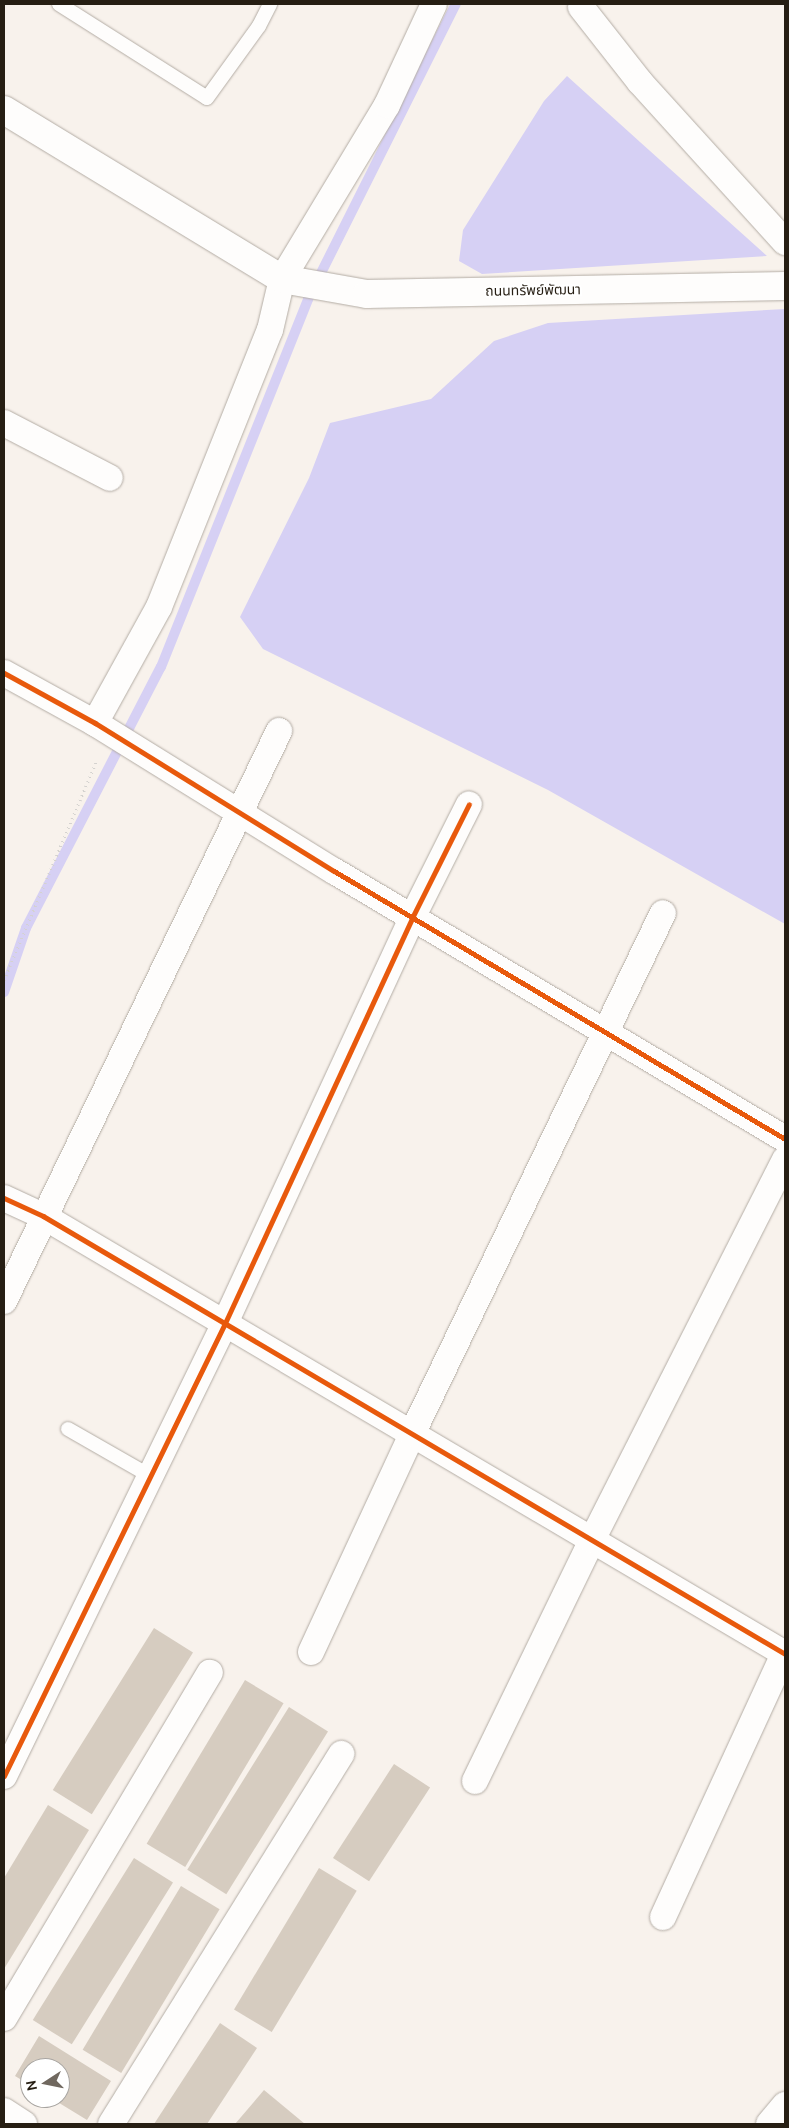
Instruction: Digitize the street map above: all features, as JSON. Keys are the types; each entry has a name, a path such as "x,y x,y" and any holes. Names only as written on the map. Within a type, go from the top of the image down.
{"street":[{"path":"113,735 159,607 270,330 282,279 387,105 434,4"},
{"path":"581,7 640,82 785,242"},
{"path":"4,110 282,279"},
{"name":"ถนนทรัพย์พัฒนา","path":"282,279 367,294 785,286"},
{"path":"4,423 110,478"},
{"path":"4,673 113,735 412,918 785,1139"},
{"path":"4,1301 238,811 279,731"},
{"path":"4,1776 225,1323 412,918 469,804"},
{"path":"311,1652 412,1434 663,913"},
{"path":"475,1781 592,1540 785,1159"},
{"path":"4,1198 43,1216 785,1653 663,1917"},
{"path":"4,2018 210,1673"},
{"path":"110,2124 341,1754"},
{"path":"770,2124 785,2105"},
{"path":"4,2111 24,2124"}],"lane":[{"path":"59,4 207,98 259,26 270,4"},
{"path":"68,1430 150,1476"}],"path":[{"path":"4,980 113,735"}],"shaded area":[{"path":"567,76 767,256 482,274 459,261 463,230 544,101"},
{"path":"785,309 785,924 548,790 263,649 240,617 309,478 330,423 431,399 494,341 548,323"}],"building":[{"path":"154,1628 193,1652 92,1814 53,1790"},
{"path":"245,1680 284,1703 185,1867 147,1844"},
{"path":"289,1707 328,1731 226,1894 187,1870"},
{"path":"394,1764 430,1787 369,1881 333,1858"},
{"path":"48,1805 89,1830 4,1969 4,1878"},
{"path":"134,1858 173,1882 72,2044 33,2020"},
{"path":"319,1868 357,1891 272,2032 234,2009"},
{"path":"181,1886 220,1909 121,2073 83,2050"},
{"path":"220,2023 257,2048 207,2124 154,2124"},
{"path":"39,2036 111,2081 87,2120 67,2108 70,2108 70,2058 26,2058"},
{"path":"20,2068 20,2079 15,2076"},
{"path":"264,2090 305,2124 235,2124"}],"waterway":[{"path":"4,992 26,928 161,667 308,299 456,4"}],"cycle path":[{"path":"4,673 95,723 334,871 785,1139"},
{"path":"4,1776 225,1323 412,918 469,804"},
{"path":"4,1198 43,1216 785,1654"}]}
